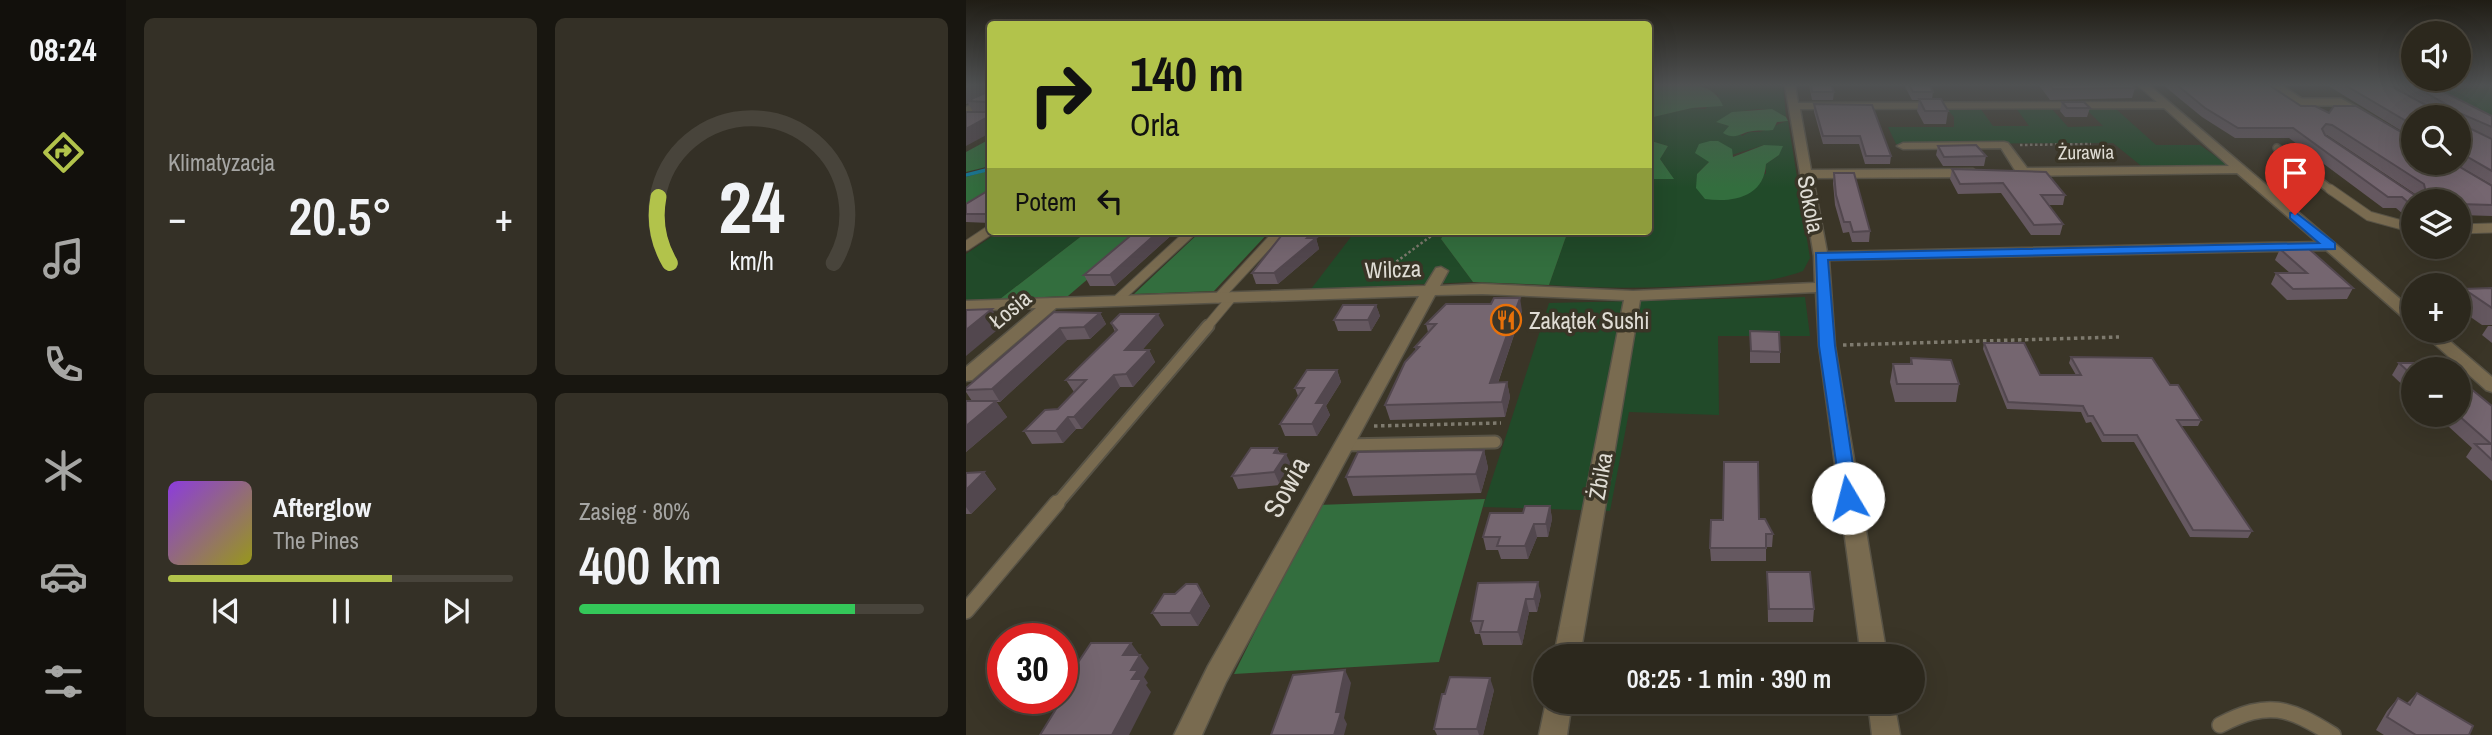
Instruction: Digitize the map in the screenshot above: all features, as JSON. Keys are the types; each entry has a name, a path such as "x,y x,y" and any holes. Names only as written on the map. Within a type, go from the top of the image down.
{"street":[{"name":"Sokola","path":"1795,119 1821,256 1827,346 1872,644"},
{"path":"2183,119 2401,308"},
{"path":"1903,146 2004,145 2024,173"},
{"name":"Żurawia","path":"2010,173 2241,169"},
{"path":"1805,174 1983,173"},
{"path":"1821,256 2330,246"},
{"name":"Sowia","path":"1188,735 1217,674 1441,271"},
{"name":"Wilcza","path":"966,306 1431,290 1482,289 1633,296 1822,287"},
{"name":"Żbika","path":"1569,644 1633,296"},
{"name":"Łosia","path":"966,376 1051,304"},
{"path":"2442,343 2492,386"},
{"path":"1553,735 1557,714"},
{"path":"1883,714 1886,735"}],"lane":[{"path":"2277,148 2352,207 2369,216 2401,225"},
{"path":"2471,229 2492,228"},
{"path":"966,246 987,232"},
{"path":"1116,301 1188,235"},
{"path":"966,611 1277,235"},
{"path":"1343,445 1495,442"},
{"path":"2220,725 2243,712 2272,705 2298,713 2333,735"}],"path":[{"path":"2004,145 2091,144"},
{"path":"1370,292 1385,270 1433,235"},
{"path":"1827,346 2119,337"},
{"path":"1370,426 1501,423"}],"green space":[{"path":"1652,119 1722,119 1717,122 1729,126 1742,136 1788,121 1810,258 1803,271 1770,280 1712,285 1631,288 1549,285 1567,235 1652,235 1652,179 1673,178 1660,159 1668,146 1652,141","holes":["1764,145 1779,155 1766,164 1766,174 1697,174 1709,162"]},
{"path":"1720,119 1788,121 1777,122 1773,130 1731,136 1723,133 1729,126 1716,122"},
{"path":"1954,119 1988,119 1993,126 2029,126 2024,119 2061,119 2068,127 2103,126 2096,119 2128,119 2156,145 2200,145 2232,168 2145,169 2113,143 1896,144 1888,127 1954,127"},
{"path":"987,141 987,167 966,172 966,152"},
{"path":"1652,141 1668,146 1660,159 1674,179 1652,179"},
{"path":"1718,141 1732,149 1733,157 1764,145 1783,146 1779,155 1766,164 1760,184 1753,191 1736,198 1716,200 1705,199 1696,188 1697,174 1709,162 1695,153 1699,144"},
{"path":"987,171 987,196 966,209 966,177"},
{"path":"994,235 1083,235 1000,299 966,300 966,254"},
{"path":"1083,235 1139,235 1068,296 1000,299"},
{"path":"1197,235 1266,235 1214,291 1134,294"},
{"path":"1352,235 1443,235 1441,239 1473,282 1311,289"},
{"path":"1443,235 1567,235 1549,285 1473,282 1441,239"},
{"path":"1805,297 1810,336 1718,336 1719,415 1629,412 1610,511 1483,507 1549,303"},
{"path":"1485,499 1439,662 1234,674 1318,505"}],"building":[{"path":"966,119 984,119 966,129"},
{"path":"1818,119 1877,119 1891,156 1866,156 1860,136 1823,136"},
{"path":"2224,119 2379,119 2401,132 2401,169 2332,125 2326,124 2322,129 2325,135 2406,189 2401,189 2401,197 2388,197 2293,128 2238,128"},
{"path":"2474,119 2492,119 2492,127"},
{"path":"2471,129 2492,139 2492,171 2471,159"},
{"path":"1976,145 1986,156 1944,157 1938,146"},
{"path":"1952,169 2046,172 2065,195 2041,195 2063,224 2034,225 2003,183 1960,184"},
{"path":"1834,173 1854,173 1870,231 1853,232 1850,222 1844,222 1836,195"},
{"path":"2471,174 2492,186 2492,205 2471,204 2471,189 2425,189 2424,184 2410,175"},
{"path":"987,192 987,214 966,214 966,204"},
{"path":"1131,235 1155,235 1110,275 1084,275"},
{"path":"1282,235 1310,235 1307,238 1316,238 1274,273 1252,273"},
{"path":"2308,248 2353,288 2293,289 2276,273 2307,273 2280,249"},
{"path":"2492,288 2492,308 2471,294 2471,289"},
{"path":"1494,298 1520,298 1490,383 1507,382 1502,402 1385,405 1405,362 1436,324 1426,324 1446,304 1491,304"},
{"path":"1343,305 1376,305 1368,320 1334,320"},
{"path":"992,309 966,330 966,310"},
{"path":"1054,312 1100,313 1084,327 1060,328 992,389 966,390 966,388"},
{"path":"1120,314 1158,314 1125,350 1149,350 1126,374 1114,375 1074,417 1068,417 1056,431 1024,431 1045,410 1058,409 1086,380 1066,380 1117,330 1111,323"},
{"path":"1750,331 1779,332 1780,352 1751,351"},
{"path":"1984,343 2024,343 2040,375 2081,375 2071,357 2152,358 2170,385 2178,385 2201,420 2177,420 2252,531 2193,530 2137,435 2104,435 2093,416 2088,416 2083,406 2008,402"},
{"path":"1911,358 1951,360 1959,384 1897,384 1893,364 1912,364"},
{"path":"1307,370 1337,370 1316,403 1325,403 1312,424 1280,424 1304,388 1295,388"},
{"path":"2471,389 2492,406 2492,460 2475,444 2491,444 2471,426"},
{"path":"966,401 996,401 966,426"},
{"path":"1251,448 1277,448 1274,453 1286,454 1274,472 1232,476"},
{"path":"1484,450 1476,474 1346,477 1358,452"},
{"path":"1724,462 1758,462 1759,519 1765,519 1773,534 1766,534 1766,548 1710,548 1711,520 1723,520"},
{"path":"984,472 966,490 966,473"},
{"path":"1525,506 1550,506 1546,524 1534,524 1525,546 1497,546 1500,537 1483,537 1490,513 1523,513"},
{"path":"1767,572 1810,572 1814,609 1769,609"},
{"path":"1538,582 1534,599 1526,599 1518,632 1480,632 1483,621 1471,621 1478,583"},
{"path":"1186,584 1197,584 1202,593 1190,613 1152,613 1164,594 1175,594"},
{"path":"1091,643 1131,643 1123,655 1140,655 1131,670 1138,670 1132,679 1142,679 1112,735 1040,735 1053,714 1078,714 1078,662"},
{"path":"1345,670 1336,712 1341,712 1334,735 1271,735 1293,675"},
{"path":"1450,677 1490,678 1477,729 1434,729 1442,694 1445,694"},
{"path":"2417,693 2473,726 2469,735 2416,735 2387,717 2398,698 2410,705"}],"waterway":[{"path":"966,175 987,170"}],"place":[{"name":"Zakątek Sushi","path":"1506,320"}],"route":[{"path":"1848,498 1827,346 1821,256 2330,246 2295,215"}]}
